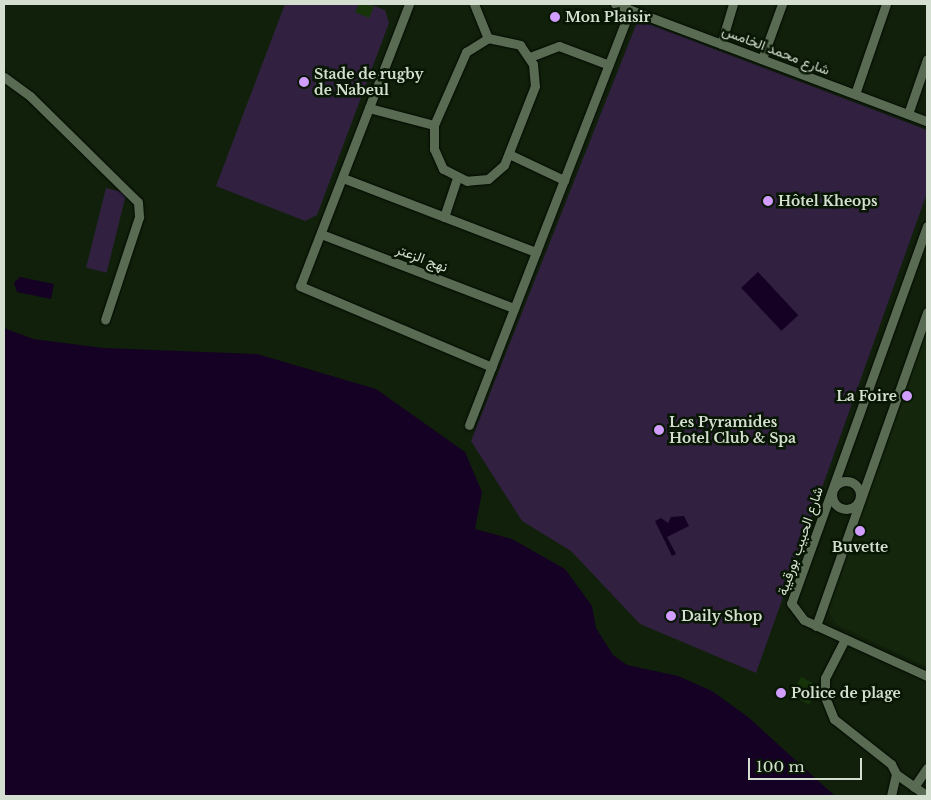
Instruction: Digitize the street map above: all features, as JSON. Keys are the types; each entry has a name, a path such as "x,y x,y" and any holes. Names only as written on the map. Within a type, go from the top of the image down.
{"street":[{"path":"409,4 343,178 300,283 306,290 492,368"},
{"path":"474,4 488,38"},
{"name":"شارع محمد الخامس","path":"615,4 927,121"},
{"path":"721,44 733,4"},
{"path":"762,59 782,4"},
{"path":"855,94 886,4"},
{"path":"468,425 492,368 630,10"},
{"path":"488,38 510,40 530,57 535,86 511,154 488,178 457,178 438,160 434,126 466,52 488,38"},
{"path":"530,57 559,46 608,66"},
{"path":"908,114 927,59"},
{"path":"4,78 30,96 138,202 139,217 105,320"},
{"path":"369,108 434,126"},
{"path":"511,154 564,180"},
{"path":"343,178 536,252"},
{"path":"444,217 457,178"},
{"name":"شارع الحبيب بورقيبة","path":"927,226 791,603 796,615 816,626 927,676"},
{"name":"نهج الزعتر","path":"321,234 514,308"},
{"path":"816,626 859,499 927,312"},
{"path":"850,481 858,488 859,499 852,507 841,508 833,501 832,490 839,482 850,481"},
{"path":"845,639 823,687 828,708 842,726 891,764 896,774 927,796"},
{"path":"914,787 927,768"},
{"path":"891,796 896,774"}],"shaded area":[{"name":"Stade de rugby de Nabeul","path":"285,4 369,4 385,10 389,23 317,215 305,221 216,186"},
{"path":"638,20 927,130 927,193 756,673 640,624 571,551 522,521 471,441"},
{"path":"106,188 126,193 107,273 86,268"},
{"path":"758,272 798,315 781,331 741,288"},
{"path":"20,277 54,284 51,299 17,292 14,283"},
{"path":"927,325 927,667 837,625 827,609"},
{"path":"4,328 33,339 103,348 257,354 376,389 465,452 482,492 475,529 512,539 565,569 592,606 596,628 613,655 627,665 678,676 712,691 748,717 835,796 4,796"},
{"path":"684,516 689,526 667,537 676,554 672,556 655,521 661,518 668,523 671,517"}],"building":[{"path":"359,4 374,6 369,18 355,12"},
{"path":"801,677 819,686 809,705 791,696"}],"place":[{"name":"Mon Plaisir","path":"555,17"},
{"name":"Stade de rugby de Nabeul","path":"304,82"},
{"name":"Hôtel Kheops","path":"768,201"},
{"name":"La Foire","path":"907,396"},
{"name":"Les Pyramides Hotel Club & Spa","path":"659,430"},
{"name":"Buvette","path":"860,531"},
{"name":"Daily Shop","path":"671,616"},
{"name":"Police de plage","path":"781,693"}]}
